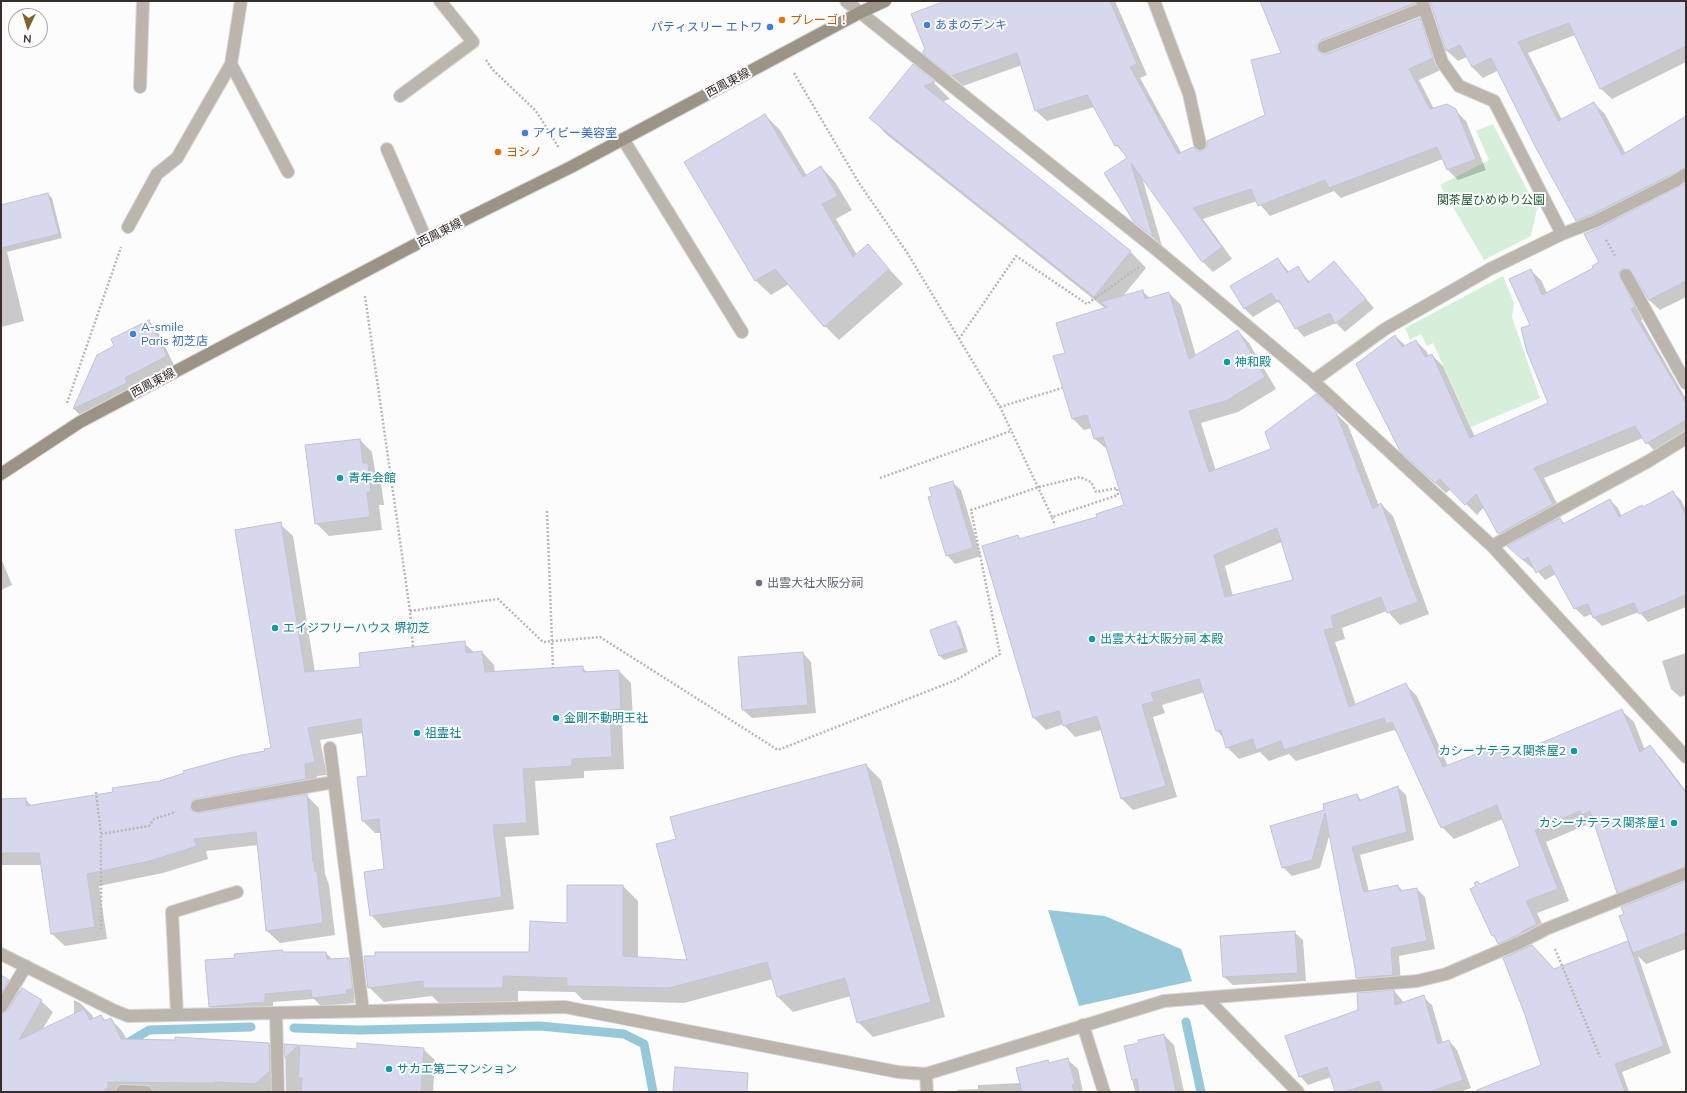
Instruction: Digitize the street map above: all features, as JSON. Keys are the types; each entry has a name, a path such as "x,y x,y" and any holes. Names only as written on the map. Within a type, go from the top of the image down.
{"main road":[{"name":"西鳳東線","path":"1,474 80,422 426,239 571,168 861,12 885,1"}],"street":[{"path":"140,87 143,1"},
{"path":"128,227 157,174 177,158 231,64 241,1"},
{"path":"400,96 473,42 440,1"},
{"path":"846,1 1158,251 1313,381 1492,546 1686,757"},
{"path":"1154,1 1189,94 1200,144"},
{"path":"1324,47 1423,5 1442,62 1460,86 1494,101 1562,234"},
{"path":"231,64 288,172"},
{"path":"623,139 742,332"},
{"path":"387,149 426,239"},
{"path":"1313,381 1384,329 1490,269 1562,234 1596,221 1686,174"},
{"path":"1626,275 1686,383"},
{"path":"1492,546 1647,462 1686,438"},
{"path":"330,748 363,1011"},
{"path":"197,806 334,782"},
{"path":"1,954 128,1016 565,1007 898,1072 926,1074 1164,1001 1207,999 1417,981 1446,974 1521,942 1546,929 1686,873"},
{"path":"177,1016 172,912 237,892"},
{"path":"1,1007 26,966"},
{"path":"1207,999 1298,1092"},
{"path":"276,1014 278,1092"},
{"path":"1083,1026 1104,1092"},
{"path":"926,1074 927,1092"},
{"path":"122,1091 146,1092"}],"path":[{"path":"473,42 494,70 536,111 571,168"},
{"path":"793,71 859,183 908,254 1000,407 1039,487 1055,525"},
{"path":"1596,221 1626,275"},
{"path":"66,404 128,227"},
{"path":"959,339 1016,256 1087,304 1158,251"},
{"path":"365,295 410,611 413,647"},
{"path":"1000,407 1062,388"},
{"path":"880,478 1011,431"},
{"path":"410,611 498,599 544,642 600,637 778,750 956,680 1000,654 970,510 1039,487 1080,478 1091,482 1096,492 1116,488 1118,495 1052,517"},
{"path":"547,511 553,668"},
{"path":"96,792 101,834 101,929"},
{"path":"101,834 149,826 154,819 197,806"},
{"path":"1546,929 1600,1057"}],"green space":[{"name":"関茶屋ひめゆり公園","path":"1493,124 1537,209 1531,236 1484,260 1440,185 1489,160 1476,131"},
{"path":"1503,276 1514,303 1512,317 1540,398 1471,427 1433,343 1427,346 1421,334 1410,340 1405,328"}],"water":[{"path":"1048,910 1105,916 1181,949 1192,981 1079,1006"}],"building":[{"path":"945,1 1110,1 1137,64 1130,67 1178,154 1193,147 1197,151 1202,151 1207,147 1207,141 1265,115 1251,60 1281,53 1260,1 1415,1 1415,3 1321,40 1317,45 1317,50 1322,54 1327,54 1420,18 1433,58 1409,69 1430,109 1447,104 1456,109 1476,159 1447,170 1437,147 1329,188 1325,180 1258,206 1251,189 1193,208 1222,247 1202,262 1131,163 1153,237 1134,222 1104,173 1127,158 1118,145 1115,146 1087,95 1035,111 1017,53 951,76 922,53 925,49 911,14"},
{"path":"1430,1 1686,1 1686,46 1600,89 1569,23 1518,42 1558,121 1594,102 1622,155 1686,116 1686,167 1593,214 1576,221 1537,150 1491,58 1472,67 1460,45 1446,51"},
{"path":"913,64 935,82 924,86 1131,251 1094,297 869,118"},
{"path":"765,114 803,177 821,166 838,196 822,204 853,257 868,244 889,269 824,327 775,269 755,281 684,162"},
{"path":"1686,183 1686,281 1649,300 1630,269 1623,268 1619,272 1619,275 1635,307 1631,309 1686,403 1686,420 1646,444 1635,426 1534,468 1553,504 1498,534 1476,494 1465,505 1440,479 1435,483 1400,451 1356,364 1395,335 1402,347 1416,340 1425,357 1432,354 1470,438 1548,403 1527,352 1521,328 1530,325 1509,279 1531,269 1542,295 1593,268 1592,266 1599,262 1584,234 1599,228"},
{"path":"48,193 59,234 1,248 1,205"},
{"path":"1278,258 1287,273 1298,266 1308,283 1334,261 1366,299 1335,324 1330,313 1295,329 1279,300 1276,301 1271,293 1244,309 1230,286"},
{"path":"1143,290 1145,299 1169,292 1189,359 1238,330 1265,377 1226,401 1189,411 1209,472 1271,449 1265,432 1316,394 1336,412 1373,509 1381,503 1418,602 1387,613 1381,597 1331,616 1334,628 1324,630 1349,707 1406,683 1443,767 1497,746 1503,759 1622,709 1640,752 1650,745 1686,793 1686,866 1617,893 1590,811 1582,815 1580,811 1535,830 1558,889 1526,901 1537,924 1498,944 1494,935 1492,936 1470,889 1476,886 1474,883 1477,881 1480,884 1520,866 1497,805 1441,828 1392,722 1386,724 1384,718 1284,750 1281,741 1256,750 1253,739 1226,748 1221,730 1216,731 1199,679 1151,693 1154,701 1142,705 1166,786 1121,799 1097,716 1063,726 1059,711 1033,718 982,546 1018,535 1019,539 1097,517 1096,514 1124,505 1103,437 1094,439 1087,415 1072,419 1053,356 1065,353 1056,323 1107,307 1100,302","holes":["1277,528 1293,580 1225,597 1214,555"]},
{"path":"149,320 167,356 125,378 127,383 73,409 97,355 114,346 111,339"},
{"name":"青年会館","path":"360,439 363,463 368,463 371,492 367,492 370,517 315,524 305,445"},
{"path":"953,481 973,548 946,556 928,497 932,496 929,488"},
{"path":"1673,491 1686,515 1686,595 1639,614 1634,603 1593,618 1588,604 1574,609 1550,565 1536,573 1528,557 1523,560 1507,546 1560,518 1563,524 1610,499 1619,517 1642,505 1643,507"},
{"path":"281,522 305,672 360,667 359,653 465,641 466,653 482,651 485,672 583,666 583,672 619,670 621,709 610,710 612,757 572,759 572,766 523,769 527,823 493,825 502,897 370,916 364,872 384,869 379,819 362,821 357,777 367,776 361,719 308,728 315,762 305,764 306,779 196,799 192,801 190,807 192,811 198,813 307,794 313,862 314,861 315,871 317,871 323,923 266,931 256,832 194,839 197,846 150,861 87,874 95,927 51,934 39,853 1,853 1,799 26,798 26,806 113,792 112,788 160,781 184,773 183,771 237,756 265,751 264,749 271,748 235,530"},
{"path":"956,621 964,648 939,656 930,630"},
{"path":"803,652 808,705 742,710 738,657"},
{"path":"866,764 931,1002 857,1023 845,978 777,997 767,962 669,988 567,986 567,978 503,976 503,988 423,988 423,981 368,988 364,956 375,956 375,952 529,952 530,921 567,923 567,885 623,885 623,956 687,960 656,844 676,839 670,817"},
{"path":"1398,786 1407,832 1352,847 1364,892 1398,885 1400,891 1417,888 1427,941 1391,948 1393,975 1356,978 1325,813 1312,860 1282,868 1270,826 1324,810 1323,804 1357,794 1359,801"},
{"path":"1686,881 1686,933 1633,953 1619,916 1624,914 1621,907"},
{"path":"1295,931 1298,973 1223,977 1220,936"},
{"path":"1628,941 1664,1046 1615,1064 1625,1092 1477,1092 1477,1090 1541,1065 1524,1012 1503,958 1532,945 1554,969"},
{"path":"282,950 282,952 326,952 327,959 349,958 353,989 346,990 347,994 312,998 311,990 265,994 265,1002 209,1007 205,960 235,958 234,954"},
{"path":"1,975 9,980 1,993"},
{"path":"22,988 42,1000 19,1040 84,1009 90,1020 101,1015 104,1021 111,1018 121,1039 175,1040 175,1037 269,1043 270,1071 255,1084 215,1082 108,1082 108,1089 105,1089 105,1092 1,1092 1,1014 7,1011"},
{"path":"1394,990 1395,1005 1424,995 1438,1044 1449,1040 1463,1080 1429,1092 1383,1092 1379,1081 1344,1092 1335,1092 1327,1067 1299,1077 1285,1036 1358,1010 1357,993"},
{"path":"1164,1034 1176,1092 1139,1092 1137,1079 1132,1080 1124,1046 1139,1043 1138,1040"},
{"path":"357,1043 424,1048 421,1092 301,1092 302,1078 298,1078 300,1045 357,1049"},
{"path":"284,1044 299,1045 285,1058"},
{"path":"1068,1058 1075,1084 1072,1085 1074,1092 1022,1092 1016,1068 1048,1060 1049,1063"},
{"path":"675,1067 748,1073 747,1092 673,1092"}],"waterway":[{"path":"1186,1022 1201,1092"},
{"path":"294,1028 359,1030 540,1026 624,1034 644,1044 653,1092"},
{"path":"124,1045 149,1030 251,1027"}],"place":[{"name":"プレーゴ！","path":"782,20"},
{"name":"あまのデンキ","path":"927,25"},
{"name":"パティスリー エトワ","path":"770,27"},
{"name":"アイビー美容室","path":"525,133"},
{"name":"ヨシノ","path":"498,152"},
{"name":"A-smile Paris 初芝店","path":"133,334"},
{"name":"神和殿","path":"1227,362"},
{"name":"青年会館","path":"340,478"},
{"name":"出雲大社大阪分祠","path":"759,583"},
{"name":"エイジフリーハウス 堺初芝","path":"275,628"},
{"name":"出雲大社大阪分祠 本殿","path":"1092,639"},
{"name":"金剛不動明王社","path":"556,718"},
{"name":"祖霊社","path":"417,733"},
{"name":"カシーナテラス関茶屋2","path":"1574,751"},
{"name":"カシーナテラス関茶屋1","path":"1674,823"},
{"name":"サカエ第二マンション","path":"389,1069"}]}
